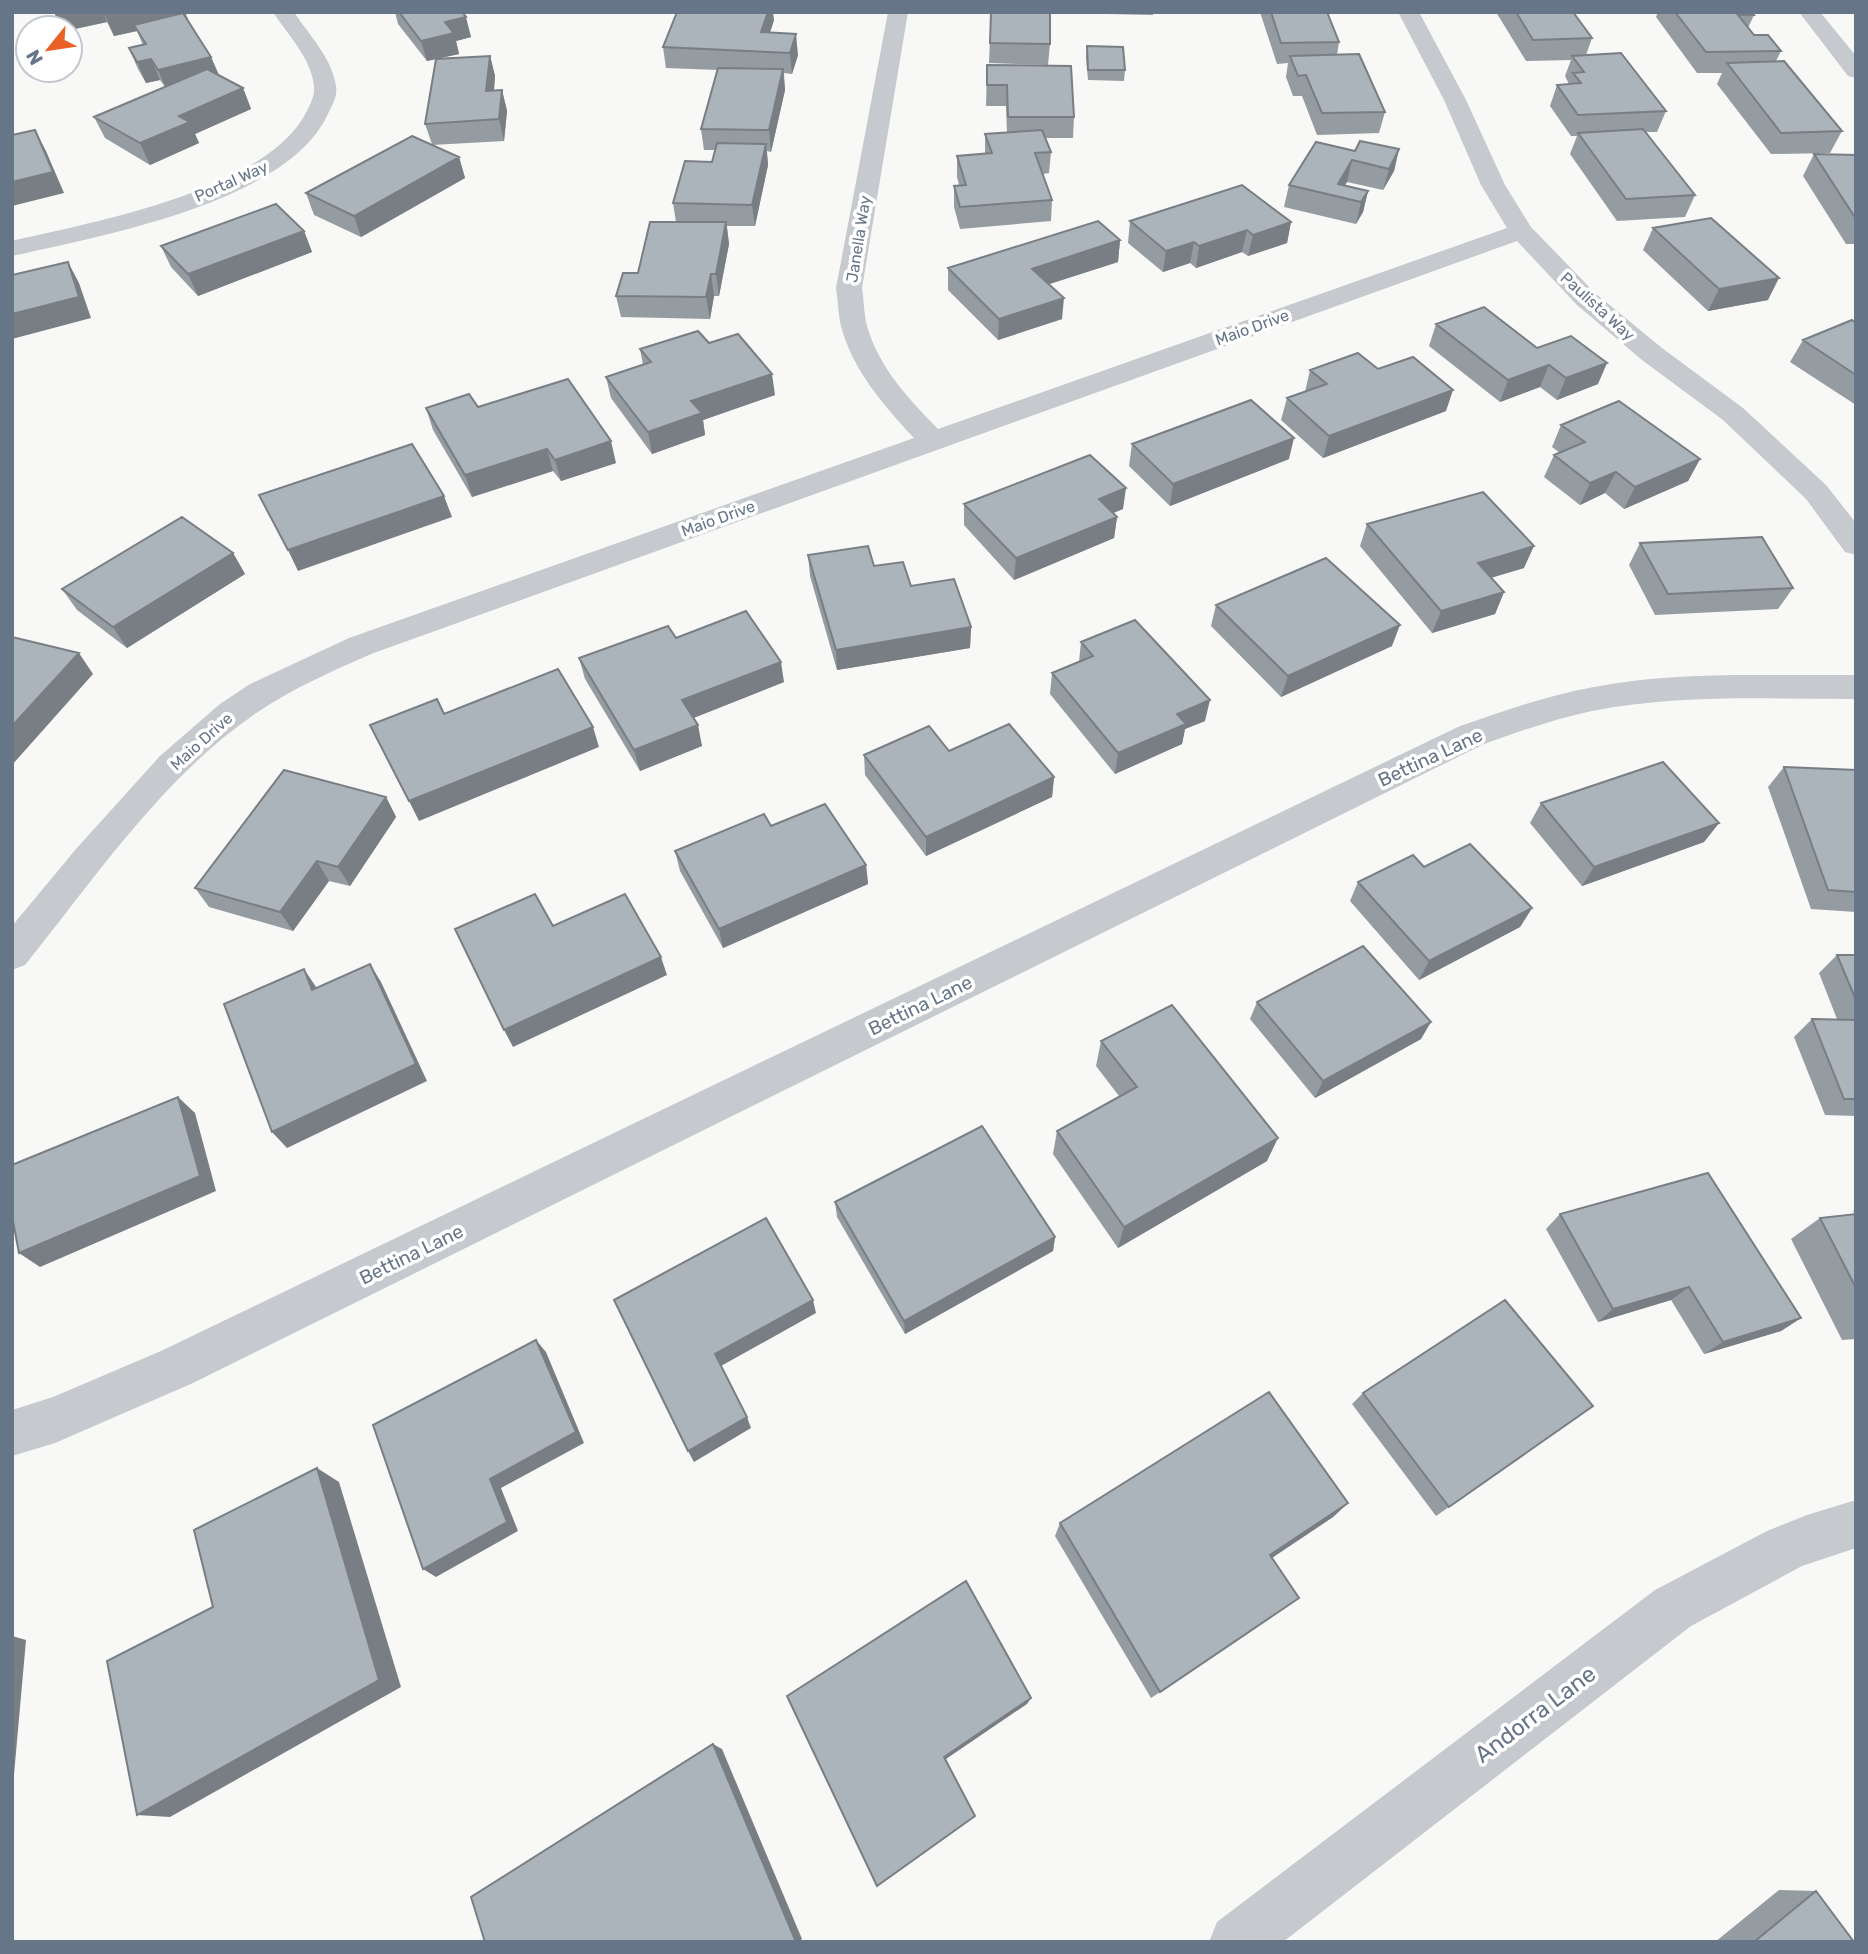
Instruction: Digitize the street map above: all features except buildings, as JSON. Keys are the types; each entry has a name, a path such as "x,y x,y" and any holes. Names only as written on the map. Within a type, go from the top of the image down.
{"street":[{"name":"Portal Way","path":"12,249 160,210 223,189 275,162 301,141 320,117 326,88 317,61 283,12"},
{"name":"Janella Way","path":"898,12 849,288 854,327 871,364 895,402 934,441"},
{"name":"Paulista Way","path":"1408,12 1455,100 1493,185 1521,231 1586,299 1652,354 1733,414 1816,492 1856,545"},
{"path":"1809,12 1856,71"},
{"name":"Maio Drive","path":"12,954 131,811 178,760 232,713 292,676 360,646 1521,231"},
{"name":"Bettina Lane","path":"12,1433 55,1420 177,1367 1472,735 1539,711 1611,696 1687,688 1856,687"},
{"name":"Andorra Lane","path":"1237,1942 1674,1608 1749,1563 1832,1530 1856,1524"}]}
